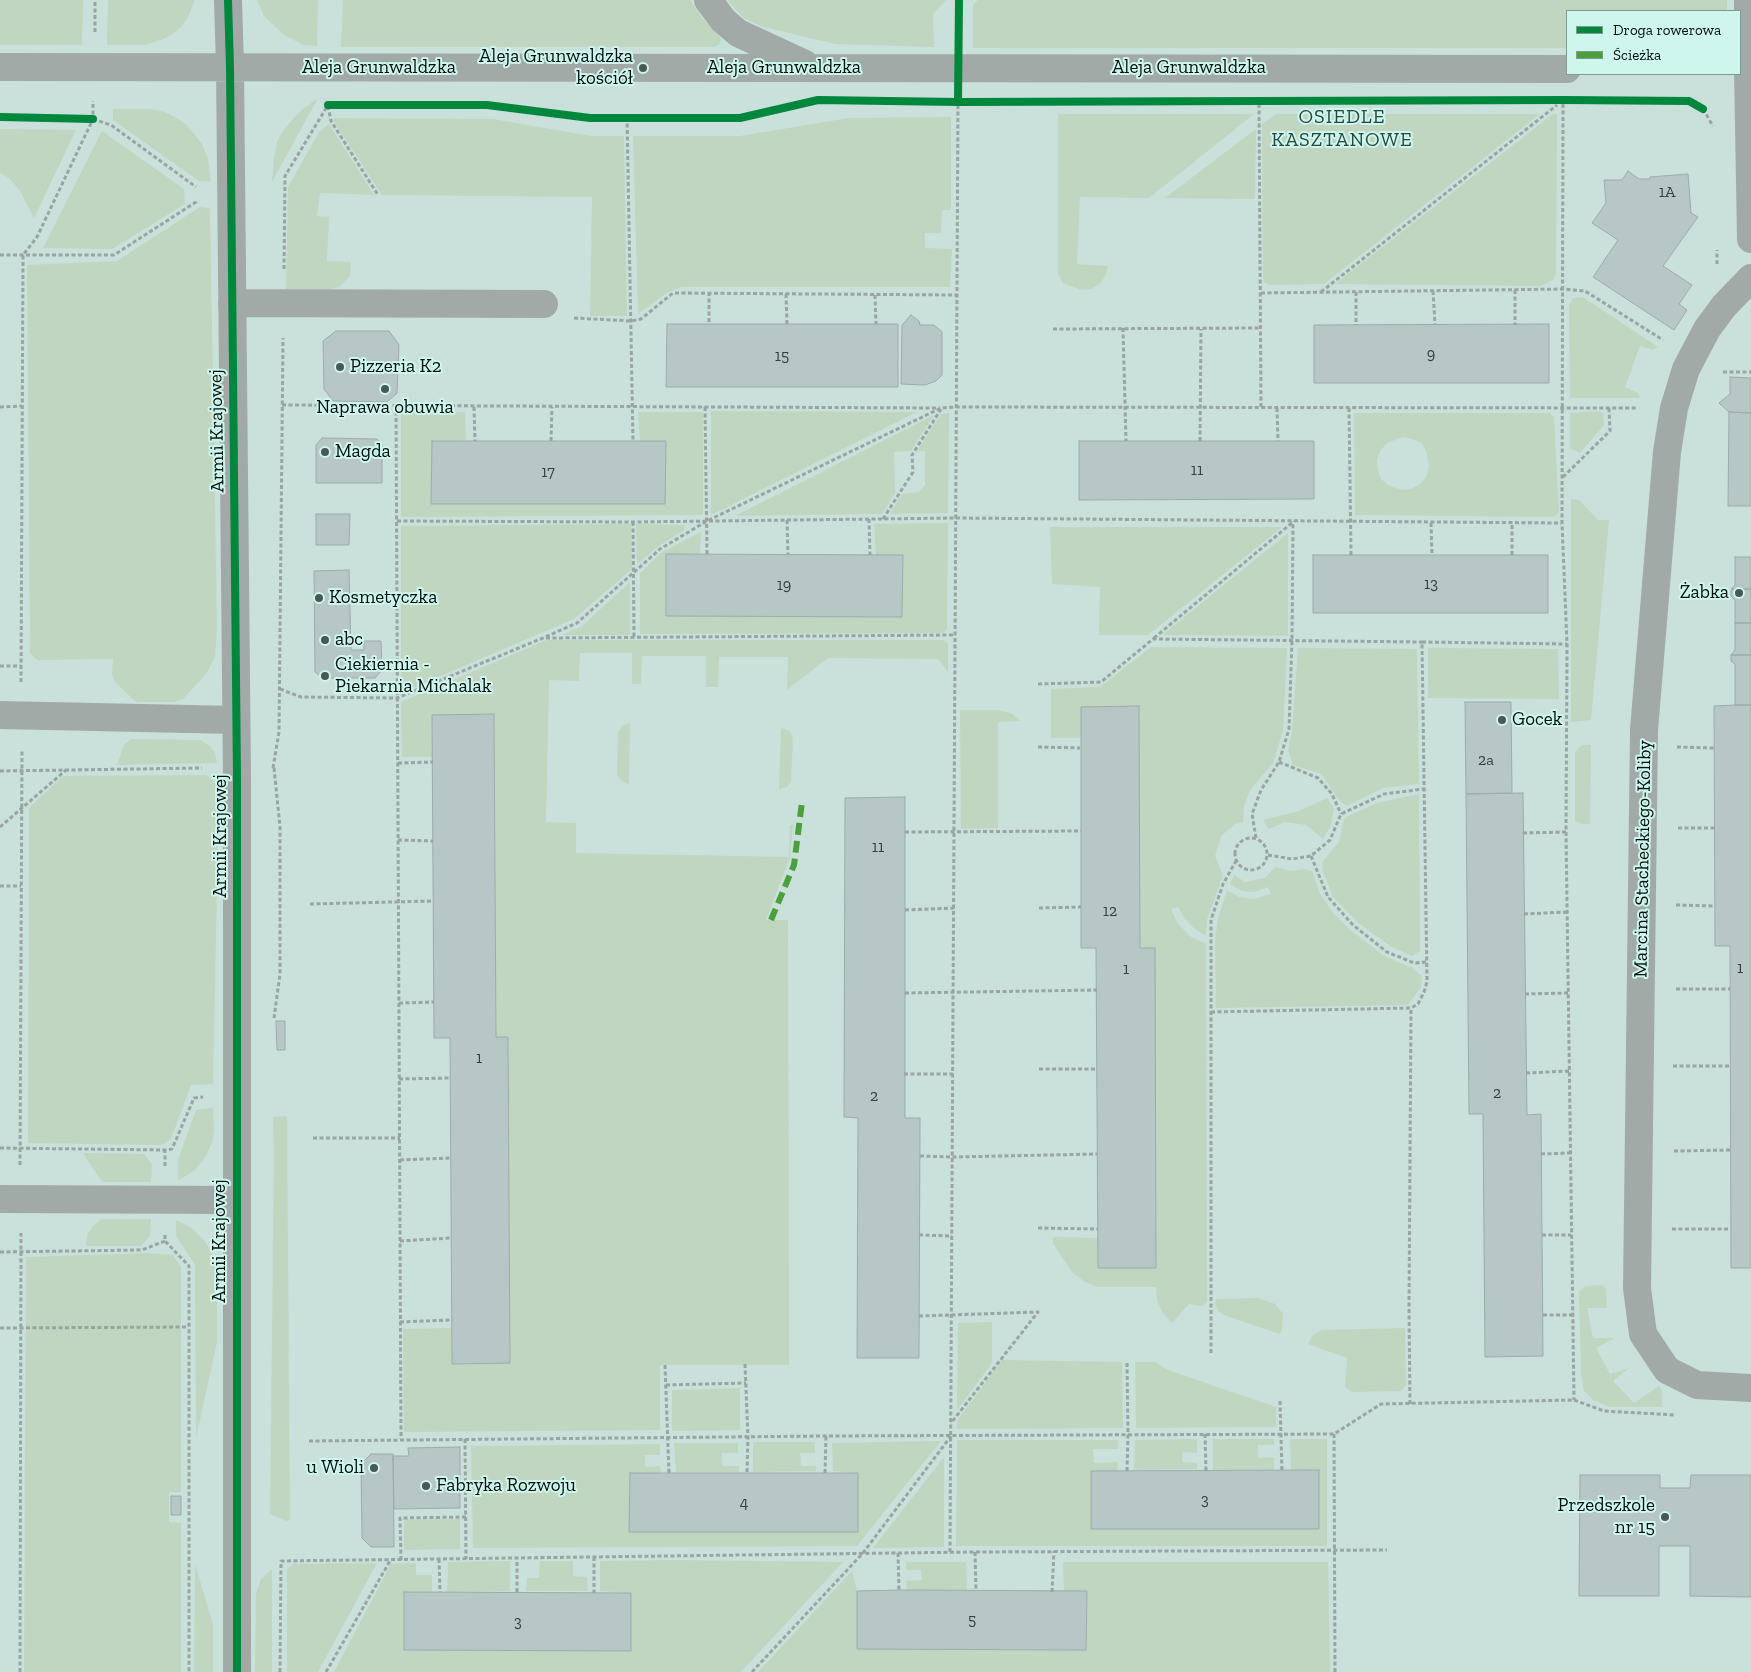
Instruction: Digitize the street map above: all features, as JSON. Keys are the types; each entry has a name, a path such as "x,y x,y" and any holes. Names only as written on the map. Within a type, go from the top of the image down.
{"street":[{"name":"Armii Krajowej","path":"228,0 237,768 237,1672"},
{"path":"708,0 723,20 738,33 813,68"},
{"path":"1748,0 1746,68 1751,239"},
{"name":"Aleja Grunwaldzka","path":"0,67 1566,69"},
{"name":"Marcina Stacheckiego-Koliby","path":"1751,278 1724,306 1707,329 1686,369 1674,408 1667,452 1644,730 1637,1288 1643,1334 1667,1370 1697,1384 1751,1388"},
{"path":"232,303 544,304"},
{"path":"11,716 236,720"},
{"path":"10,1200 236,1200"}],"path":[{"path":"20,1672 21,1252 10,1200 20,1148 22,770 11,716 22,666 23,255 36,237 93,119 95,0"},
{"path":"1321,292 1563,100 1562,523 1567,644 1566,832 1574,1400"},
{"path":"1259,101 1261,408"},
{"path":"950,1552 958,102"},
{"path":"274,1025 280,974 280,827 274,768 279,732 280,689 285,176 328,105 331,121 378,195"},
{"path":"627,118 633,441"},
{"path":"0,255 114,255 196,202 196,186 111,125 93,119"},
{"path":"1717,245 1717,273"},
{"path":"1515,290 1516,325"},
{"path":"1434,291 1435,324"},
{"path":"1260,293 1585,291 1665,341"},
{"path":"709,292 709,324"},
{"path":"1356,292 1356,325"},
{"path":"544,304 576,319 632,321 641,319 673,293 956,295"},
{"path":"786,294 787,324"},
{"path":"875,295 876,324"},
{"path":"1123,328 1126,441"},
{"path":"1053,329 1261,328"},
{"path":"1200,441 1201,329"},
{"path":"282,405 474,407 1674,408"},
{"path":"396,405 401,1439"},
{"path":"0,407 22,406"},
{"path":"551,441 552,406"},
{"path":"474,407 475,441"},
{"path":"705,407 707,554"},
{"path":"883,519 913,472 912,455 941,408"},
{"path":"280,689 301,697 398,698 543,638 577,623 660,549 707,521 941,408"},
{"path":"1277,408 1278,441"},
{"path":"1349,408 1351,555"},
{"path":"1562,478 1610,431 1609,408"},
{"path":"397,522 633,522 956,518 1562,523"},
{"path":"869,519 870,555"},
{"path":"788,520 788,554"},
{"path":"1038,684 1101,682 1293,521"},
{"path":"1236,861 1244,869 1255,870 1264,865 1268,855 1265,845 1256,838 1252,814 1261,790 1279,762 1289,729 1293,521"},
{"path":"633,522 634,637"},
{"path":"1432,522 1432,555"},
{"path":"1512,523 1512,555"},
{"path":"543,638 955,635"},
{"path":"1153,639 1567,644"},
{"path":"1211,1012 1411,1008 1418,1004 1427,982 1422,642"},
{"path":"0,666 22,666"},
{"path":"1038,747 1080,748"},
{"path":"398,763 432,762"},
{"path":"1279,762 1318,778 1332,794 1341,814"},
{"path":"0,771 274,768"},
{"path":"0,827 67,769"},
{"path":"1268,855 1292,860 1311,856 1330,840 1341,814 1384,794 1424,789"},
{"path":"905,832 1081,831"},
{"path":"1524,833 1566,832"},
{"path":"1211,1353 1211,920 1223,884 1236,861 1235,851 1237,846 1246,839 1256,838"},
{"path":"398,840 433,840"},
{"path":"1311,856 1328,897 1353,925 1387,952 1414,963 1427,962"},
{"path":"0,886 22,886"},
{"path":"310,904 433,901"},
{"path":"1039,908 1081,907"},
{"path":"905,910 954,908"},
{"path":"1524,914 1567,912"},
{"path":"1641,988 1730,989"},
{"path":"905,993 1096,990"},
{"path":"1526,994 1569,993"},
{"path":"399,1003 434,1002"},
{"path":"1410,1404 1411,1008"},
{"path":"1640,1066 1730,1066"},
{"path":"1039,1069 1097,1069"},
{"path":"1526,1073 1569,1071"},
{"path":"904,1074 953,1074"},
{"path":"400,1079 450,1078"},
{"path":"0,1148 172,1149 194,1098"},
{"path":"312,1138 400,1138"},
{"path":"1639,1152 1731,1150"},
{"path":"1541,1154 1571,1153"},
{"path":"920,1156 1097,1154"},
{"path":"400,1160 450,1158"},
{"path":"1038,1228 1098,1229"},
{"path":"1638,1229 1731,1229"},
{"path":"164,1241 165,1234"},
{"path":"919,1235 952,1236"},
{"path":"1542,1235 1572,1235"},
{"path":"400,1241 451,1238"},
{"path":"0,1252 142,1250 164,1241"},
{"path":"164,1241 189,1266 189,1672"},
{"path":"919,1316 1038,1312 951,1423"},
{"path":"1543,1315 1572,1315"},
{"path":"400,1322 451,1320"},
{"path":"0,1328 188,1327"},
{"path":"1127,1471 1128,1362"},
{"path":"745,1364 748,1437 747,1473"},
{"path":"665,1365 669,1473"},
{"path":"666,1384 746,1383"},
{"path":"309,1440 1334,1434 1381,1404 1574,1400 1604,1411 1682,1415"},
{"path":"1280,1401 1282,1470"},
{"path":"1205,1434 1206,1471"},
{"path":"1334,1434 1335,1672"},
{"path":"752,1672 863,1553 951,1435"},
{"path":"825,1473 826,1436"},
{"path":"465,1439 466,1559"},
{"path":"401,1560 400,1518 466,1517"},
{"path":"280,1672 281,1562 950,1552 1387,1550"},
{"path":"1052,1592 1054,1551"},
{"path":"975,1552 976,1591"},
{"path":"898,1553 899,1590"},
{"path":"594,1557 594,1593"},
{"path":"517,1558 517,1592"},
{"path":"439,1559 440,1592"},
{"path":"326,1672 390,1560"}],"green space":[{"path":"0,0 83,0 82,45 0,45"},
{"path":"108,0 195,0 183,25 173,34 145,45 107,45"},
{"path":"257,0 318,0 317,46 303,45 283,34 264,16"},
{"path":"343,0 690,0 702,18 719,33 721,40 715,47 341,47"},
{"path":"727,0 946,0 933,14 934,47 835,44 760,26 744,18"},
{"path":"978,0 1727,0 1727,10 1566,10 1566,48 973,48 973,5"},
{"path":"318,98 272,182 277,142 283,131 298,113"},
{"path":"113,109 162,111 186,124 202,144 208,159 211,182 199,181 113,120"},
{"path":"1058,114 1254,114 1149,198 1080,197 1077,264 1108,266 1101,283 1091,289 1081,290 1063,283 1058,273"},
{"path":"1276,114 1540,114 1324,284 1269,285 1264,282 1263,277 1262,124"},
{"path":"1553,114 1557,114 1556,274 1553,280 1541,286 1335,284"},
{"path":"951,117 951,210 942,210 941,233 925,233 925,248 952,249 950,287 682,287 668,292 638,314 633,136 740,136 849,118"},
{"path":"335,118 493,119 591,136 624,136 627,316 590,316 592,197 382,195 333,120"},
{"path":"329,124 374,195 320,193 317,216 329,217 327,261 351,262 350,276 339,287 317,292 286,290 288,187 319,132"},
{"path":"0,129 76,130 34,218 20,191 9,178 0,173"},
{"path":"1256,129 1255,199 1165,198"},
{"path":"102,131 184,189 185,204 112,249 43,248"},
{"path":"200,207 210,208 217,629 215,657 207,673 183,699 175,702 136,702 115,682 112,674 113,659 37,660 30,653 27,265 117,261"},
{"path":"1583,297 1658,347 1653,350 1640,346 1625,387 1638,393 1640,398 1570,398 1569,305 1573,298"},
{"path":"401,411 465,412 466,440 432,441 431,503 665,504 666,441 640,441 638,412 703,412 703,515 401,517"},
{"path":"711,411 917,412 711,515"},
{"path":"1599,411 1603,413 1604,425 1580,453 1570,448 1570,413"},
{"path":"949,413 948,513 890,514 902,494 919,492 925,485 925,451 917,451 941,414"},
{"path":"1354,413 1550,413 1554,417 1559,513 1554,517 1355,515","holes":["1403,437 1421,443 1426,451 1429,467 1426,477 1420,484 1411,489 1402,490 1388,485 1381,479 1377,460 1380,451 1387,443"]},
{"path":"934,415 911,451 894,452 895,493 882,514 735,516"},
{"path":"1571,499 1579,500 1598,520 1609,520 1591,720 1571,722"},
{"path":"948,523 947,629 943,633 640,634 640,573 662,552 701,532 700,554 666,554 666,616 902,617 903,555 876,555 874,524"},
{"path":"631,524 632,569 574,619 401,693 401,526"},
{"path":"636,524 685,525 684,530 659,546 637,564"},
{"path":"1050,527 1282,527 1148,635 1099,635 1100,587 1052,584"},
{"path":"1288,533 1288,636 1162,635"},
{"path":"630,582 630,635 561,635 581,627"},
{"path":"547,640 944,640 948,644 948,672 938,659 828,658 787,690 788,657 719,657 718,687 706,687 706,656 642,656 641,684 632,684 632,653 580,653 579,681 549,680 546,822 576,823 576,853 789,857 790,825 793,825 790,857 766,920 788,920 789,1365 660,1365 660,1430 404,1432 403,1329 452,1328 452,1364 510,1362 508,1038 496,1037 494,715 432,715 433,757 402,757 401,702"},
{"path":"1151,647 1287,648 1283,731 1273,763 1250,790 1244,806 1243,822 1235,824 1221,836 1215,856 1223,875 1207,920 1206,936 1185,919 1178,907 1171,909 1178,924 1191,937 1206,944 1207,1302 1202,1306 1189,1304 1172,1323 1162,1312 1157,1300 1156,1287 1098,1287 1085,1282 1073,1273 1053,1244 1053,1237 1098,1238 1098,1268 1155,1268 1140,948 1139,707 1081,707 1081,738 1051,738 1051,689 1100,687"},
{"path":"1298,648 1417,649 1419,784 1383,788 1347,806 1339,800 1321,774 1293,765 1288,750 1292,731"},
{"path":"1428,648 1558,649 1559,699 1428,698"},
{"path":"960,710 998,710 1013,714 1020,721 998,722 998,828 961,829"},
{"path":"630,723 629,785 617,775 618,732 622,726"},
{"path":"781,728 789,731 793,737 791,781 787,787 779,789"},
{"path":"131,739 201,740 210,746 215,753 217,763 117,765 124,745"},
{"path":"1582,745 1591,745 1590,824 1582,824 1575,821 1575,752"},
{"path":"207,775 219,786 213,1084 191,1085 171,1139 162,1145 28,1143 29,808 63,776"},
{"path":"1419,794 1420,951 1412,956 1390,946 1357,922 1333,897 1322,869 1323,861 1339,842 1343,822 1346,817 1377,803"},
{"path":"1327,798 1334,809 1331,825 1323,839 1306,825 1285,822 1269,829 1263,820 1299,811"},
{"path":"1275,867 1290,871 1305,869 1312,871 1320,894 1334,914 1353,932 1384,956 1413,968 1422,977 1421,987 1408,1005 1216,1008 1215,940 1218,919 1227,890 1239,897 1254,899 1271,894 1268,887 1254,892 1242,891 1230,884 1234,875 1245,882 1265,878"},
{"path":"213,1108 214,1131 212,1143 206,1156 195,1170 178,1181 178,1160 196,1110"},
{"path":"287,1116 290,1519 287,1521 270,1514 273,1117"},
{"path":"83,1153 144,1154 152,1164 151,1182 102,1182"},
{"path":"102,1219 151,1219 150,1236 141,1246 86,1246 87,1235 93,1226"},
{"path":"176,1220 190,1227 204,1240 217,1268 217,1342 196,1438 195,1265 176,1236"},
{"path":"148,1253 173,1255 181,1267 181,1492 169,1492 169,1522 181,1523 181,1672 24,1672 26,1257"},
{"path":"1602,1285 1606,1289 1607,1308 1587,1308 1593,1338 1615,1338 1596,1348 1610,1374 1629,1368 1613,1381 1634,1403 1659,1386 1662,1391 1662,1407 1610,1407 1593,1400 1584,1391 1581,1373 1579,1292 1585,1286"},
{"path":"1257,1298 1275,1304 1283,1314 1282,1330 1279,1334 1224,1315 1218,1311 1215,1304 1216,1299"},
{"path":"992,1322 992,1360 990,1366 957,1410 958,1323"},
{"path":"1405,1328 1406,1385 1401,1391 1352,1392 1345,1387 1347,1358 1308,1344 1312,1336 1322,1330"},
{"path":"1002,1360 1122,1362 1123,1428 957,1429 957,1421"},
{"path":"1135,1362 1155,1362 1168,1370 1276,1407 1276,1427 1136,1428"},
{"path":"740,1388 740,1430 672,1431 672,1390"},
{"path":"1197,1439 1197,1453 1183,1452 1182,1462 1197,1463 1197,1469 1134,1470 1135,1440"},
{"path":"1213,1439 1274,1439 1274,1445 1258,1445 1258,1458 1274,1457 1274,1470 1213,1470"},
{"path":"1290,1439 1327,1439 1327,1546 956,1546 957,1440 1118,1440 1118,1449 1093,1449 1094,1463 1118,1462 1117,1471 1091,1471 1091,1529 1291,1470"},
{"path":"941,1441 857,1546 473,1548 471,1446 660,1444 660,1455 645,1455 645,1467 660,1466 661,1473 630,1474 629,1531 858,1473 833,1471 832,1443"},
{"path":"753,1442 815,1442 815,1453 800,1453 801,1466 816,1466 816,1471 753,1472"},
{"path":"674,1443 738,1443 738,1453 722,1453 722,1466 739,1466 739,1472 676,1472"},
{"path":"944,1457 944,1547 873,1548"},
{"path":"460,1519 460,1549 404,1550 404,1520"},
{"path":"510,1561 510,1591 447,1592 448,1562"},
{"path":"540,1561 573,1561 573,1576 587,1577 588,1591 526,1591 527,1578 539,1578"},
{"path":"600,1561 843,1562 741,1672 334,1672 391,1564 416,1563 416,1575 432,1575 432,1592 404,1593 404,1650 631,1651 631,1593 600,1591"},
{"path":"906,1562 966,1562 967,1591 907,1591 906,1581 922,1580 921,1570 906,1570"},
{"path":"1063,1562 1328,1562 1330,1672 758,1672 852,1571 857,1591 857,1649 1086,1650 1087,1592 1064,1591"},
{"path":"377,1563 318,1672 287,1672 287,1569 293,1564"},
{"path":"195,1564 213,1624 213,1672 194,1672"},
{"path":"272,1569 272,1672 255,1672 256,1593 261,1579"}],"building":[{"path":"1628,171 1639,179 1688,174 1691,213 1698,217 1663,266 1692,285 1679,304 1687,310 1674,330 1593,277 1618,240 1592,223 1606,203 1604,180 1622,180"},
{"path":"911,315 919,321 920,325 934,325 942,332 942,375 936,381 925,385 901,384 902,325"},
{"path":"667,324 898,324 898,387 666,387"},
{"path":"1549,324 1549,383 1314,383 1314,325"},
{"path":"336,331 389,331 399,345 397,393 387,402 333,401 324,389 323,341"},
{"path":"1730,377 1751,378 1751,413 1729,412 1719,403 1730,394"},
{"path":"1729,412 1751,413 1751,506 1728,506"},
{"path":"322,438 377,439 382,445 382,483 316,483 316,445"},
{"path":"432,441 666,441 665,504 431,504"},
{"path":"1079,441 1314,441 1314,499 1079,500"},
{"path":"316,514 350,514 349,545 316,545"},
{"path":"666,554 903,555 902,617 666,616"},
{"path":"1313,555 1548,555 1548,613 1313,613"},
{"path":"1735,557 1751,557 1751,589 1731,589 1735,585"},
{"path":"349,570 351,650 364,650 364,641 381,641 382,670 375,678 323,678 315,672 314,571"},
{"path":"1751,589 1751,623 1735,623 1735,600 1731,596 1731,590"},
{"path":"1735,623 1751,623 1751,655 1731,655 1735,650"},
{"path":"1731,655 1751,655 1751,705 1735,705 1735,664 1731,661"},
{"path":"1465,702 1511,702 1512,793 1466,794"},
{"path":"1751,705 1751,1268 1731,1268 1730,946 1715,946 1714,706"},
{"path":"1139,706 1140,948 1155,948 1156,1268 1098,1268 1096,948 1081,948 1081,707"},
{"path":"494,714 496,1037 508,1037 510,1363 452,1364 450,1038 434,1038 432,715"},
{"path":"1523,793 1527,1115 1541,1114 1543,1356 1485,1357 1483,1114 1469,1114 1466,794"},
{"path":"905,797 905,1118 920,1118 919,1358 857,1358 858,1118 844,1117 845,798"},
{"path":"276,1021 285,1021 285,1050 277,1050"},
{"path":"460,1447 460,1508 394,1509 393,1456 409,1456 408,1448"},
{"path":"371,1454 393,1454 394,1547 371,1547 362,1538 361,1464"},
{"path":"1319,1470 1319,1529 1091,1529 1091,1471"},
{"path":"630,1473 858,1473 858,1532 629,1532"},
{"name":"Przedszkole nr 15","path":"1580,1475 1660,1475 1660,1488 1690,1488 1691,1475 1751,1475 1751,1597 1690,1596 1690,1546 1659,1546 1659,1596 1579,1596"},
{"path":"171,1496 181,1496 181,1515 171,1515"},
{"path":"857,1591 1087,1591 1086,1650 857,1649"},
{"path":"404,1592 631,1593 631,1651 404,1650"}],"marked path":[{"path":"771,920 794,865 802,802"}],"cycle path":[{"path":"228,0 237,779 237,1672"},
{"path":"958,102 959,0"},
{"path":"328,105 487,105 590,118 740,118 818,100 958,102 1689,101 1703,109"},
{"path":"0,117 93,119"}],"place":[{"name":"Aleja Grunwaldzka kościół","path":"643,68"},
{"name":"Pizzeria K2","path":"340,367"},
{"name":"Naprawa obuwia","path":"385,389"},
{"name":"Magda","path":"325,452"},
{"name":"Żabka","path":"1739,593"},
{"name":"Kosmetyczka","path":"319,598"},
{"name":"abc","path":"325,640"},
{"name":"Ciekiernia - Piekarnia Michalak","path":"325,676"},
{"name":"Gocek","path":"1502,720"},
{"name":"u Wioli","path":"374,1468"},
{"name":"Fabryka Rozwoju","path":"426,1486"},
{"name":"Przedszkole nr 15","path":"1665,1517"}],"district":[{"name":"OSIEDLE KASZTANOWE","path":"1342,128"}]}
